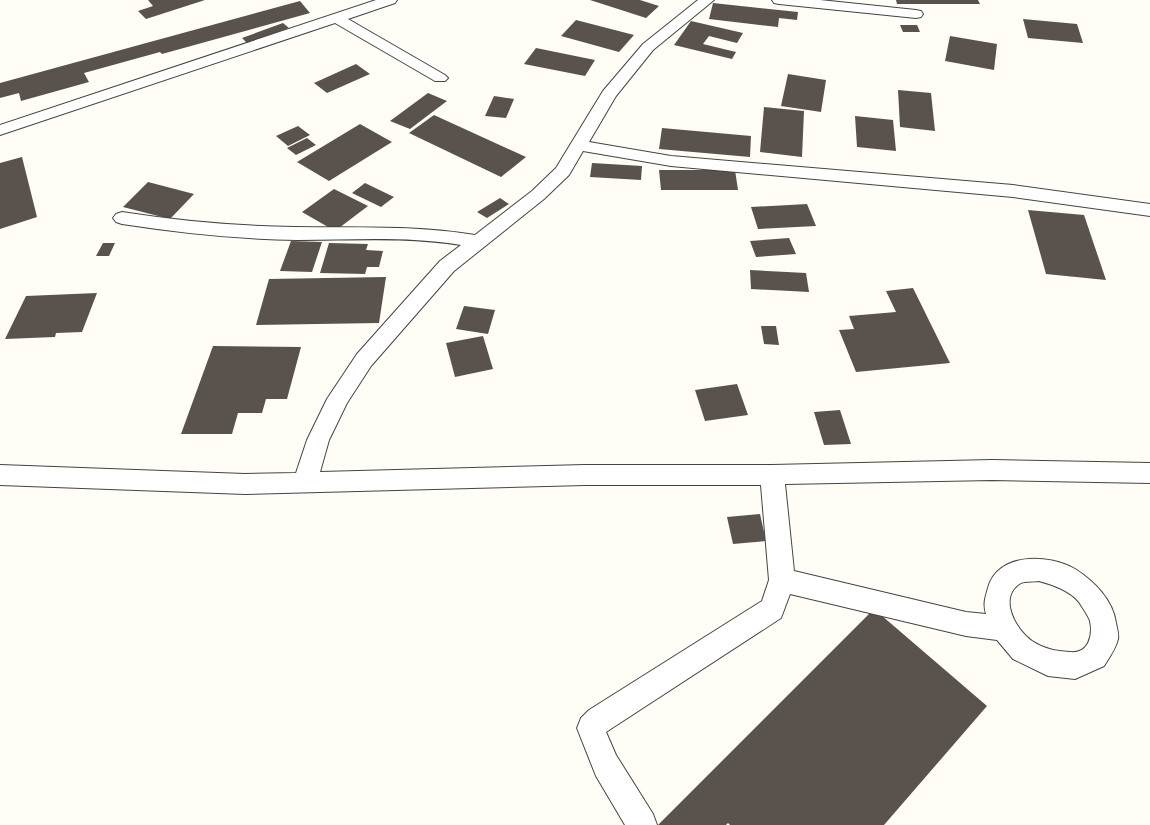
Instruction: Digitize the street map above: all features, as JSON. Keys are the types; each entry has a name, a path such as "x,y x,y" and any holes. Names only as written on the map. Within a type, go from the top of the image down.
{"street":[{"path":"0,130 390,0"},
{"path":"305,482 318,440 338,399 364,360 447,266 480,242 538,195 563,171 609,94 648,47 707,0"},
{"path":"779,0 916,14"},
{"path":"337,18 440,78"},
{"path":"579,145 670,160 1012,191 1150,210"},
{"path":"122,218 154,223 270,233 416,234 450,236 480,242"},
{"path":"0,475 245,484 585,475 772,475 992,470 1150,473"},
{"path":"642,825 609,770 593,737 592,728 599,720 772,609 782,580 772,475"},
{"path":"782,580 966,624 1004,628"}],"building":[{"path":"148,0 205,0 146,19 138,11 153,6"},
{"path":"590,0 640,0 659,6 646,18"},
{"path":"896,0 978,0 980,4 897,4"},
{"path":"300,1 310,13 162,54 160,52 84,73 89,82 21,101 19,93 0,98 0,83"},
{"path":"713,3 798,12 797,20 779,18 778,27 709,19"},
{"path":"1023,19 1077,24 1083,43 1028,38"},
{"path":"576,20 634,35 619,52 561,36"},
{"path":"691,21 743,33 737,43 709,36 703,44 736,52 732,59 674,45"},
{"path":"283,23 289,28 247,43 242,38"},
{"path":"900,25 917,25 920,32 903,32"},
{"path":"950,36 997,44 994,70 945,61"},
{"path":"536,48 595,60 585,76 524,64"},
{"path":"356,64 370,74 327,93 314,83"},
{"path":"788,74 826,80 821,112 781,106"},
{"path":"898,90 931,93 935,131 900,127"},
{"path":"428,93 447,101 410,129 390,121"},
{"path":"494,96 514,99 506,118 485,116"},
{"path":"764,107 804,111 802,157 760,152"},
{"path":"434,115 526,157 501,177 409,133"},
{"path":"855,116 893,120 896,151 857,147"},
{"path":"360,124 392,142 329,181 297,162"},
{"path":"298,126 310,135 288,146 276,136"},
{"path":"662,128 751,136 750,157 659,149"},
{"path":"307,138 316,145 296,155 287,148"},
{"path":"22,157 37,217 0,229 0,163"},
{"path":"592,163 642,166 641,180 590,177"},
{"path":"659,170 735,170 738,190 661,190"},
{"path":"148,182 194,194 170,219 123,207"},
{"path":"365,183 394,197 381,207 352,193"},
{"path":"334,189 368,206 335,231 302,212"},
{"path":"500,198 509,204 487,218 477,212"},
{"path":"807,204 816,226 758,229 751,207"},
{"path":"1028,210 1084,215 1106,280 1046,274"},
{"path":"789,238 796,254 756,257 750,241"},
{"path":"291,241 322,242 312,272 280,271"},
{"path":"103,243 115,243 109,256 96,256"},
{"path":"329,243 368,244 366,250 383,251 379,267 367,267 365,274 320,273"},
{"path":"750,270 806,273 809,292 751,289"},
{"path":"386,277 379,323 256,325 269,279"},
{"path":"913,288 950,363 856,372 839,330 854,329 849,316 896,312 886,291"},
{"path":"97,293 82,332 56,333 55,337 5,339 26,296"},
{"path":"464,306 495,310 488,334 456,329"},
{"path":"761,326 776,326 779,345 764,344"},
{"path":"483,336 493,369 455,377 446,343"},
{"path":"213,346 301,347 287,399 266,399 262,413 238,413 232,434 181,434"},
{"path":"737,384 748,415 705,421 695,390"},
{"path":"840,410 851,444 824,445 814,412"},
{"path":"760,514 766,541 733,544 727,517"},
{"path":"874,609 987,706 884,825 730,825 728,823 726,825 658,825"}]}
